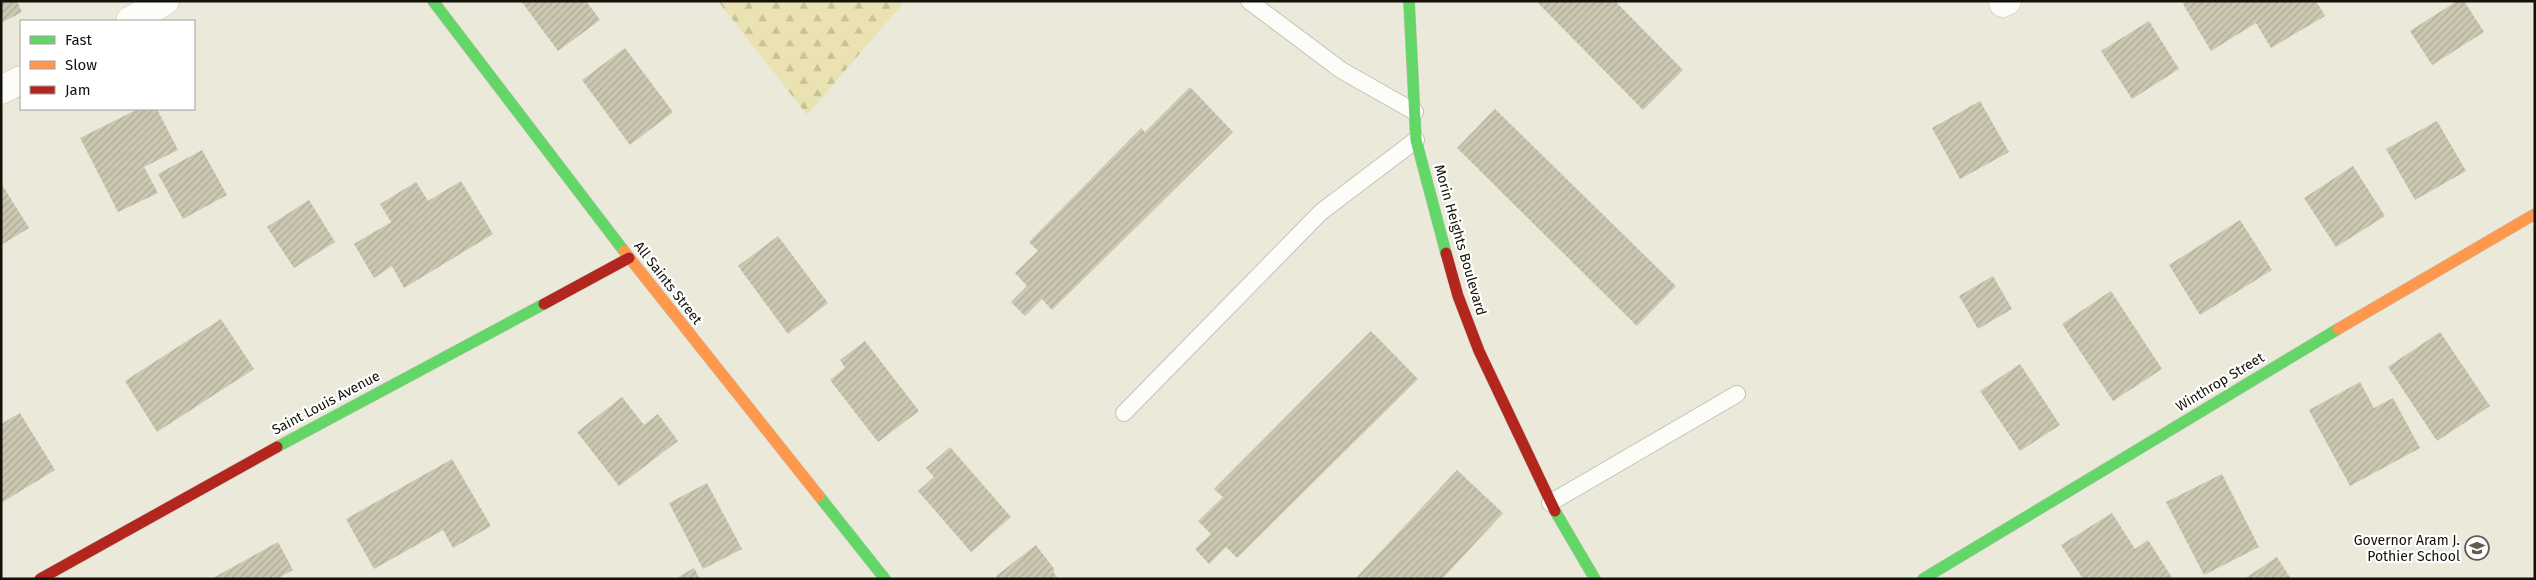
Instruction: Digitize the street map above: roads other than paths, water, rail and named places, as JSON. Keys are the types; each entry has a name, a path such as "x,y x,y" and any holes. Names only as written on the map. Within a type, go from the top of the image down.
{"street":[{"path":"132,20 165,1"},
{"name":"All Saints Street","path":"433,1 629,258 885,579"},
{"name":"Morin Heights Boulevard","path":"1409,1 1416,140 1462,305 1479,351 1550,503 1595,579"},
{"path":"1,90 20,80"},
{"name":"Winthrop Street","path":"1923,579 2237,388 2535,214"},
{"name":"Saint Louis Avenue","path":"40,579 256,458 629,258"}],"lane":[{"path":"1249,1 1341,70 1415,112"},
{"path":"1124,413 1321,212 1416,140"},
{"path":"1550,503 1737,394"}],"place":[{"name":"Governor Aram J. Pothier School","path":"2477,548"}]}
